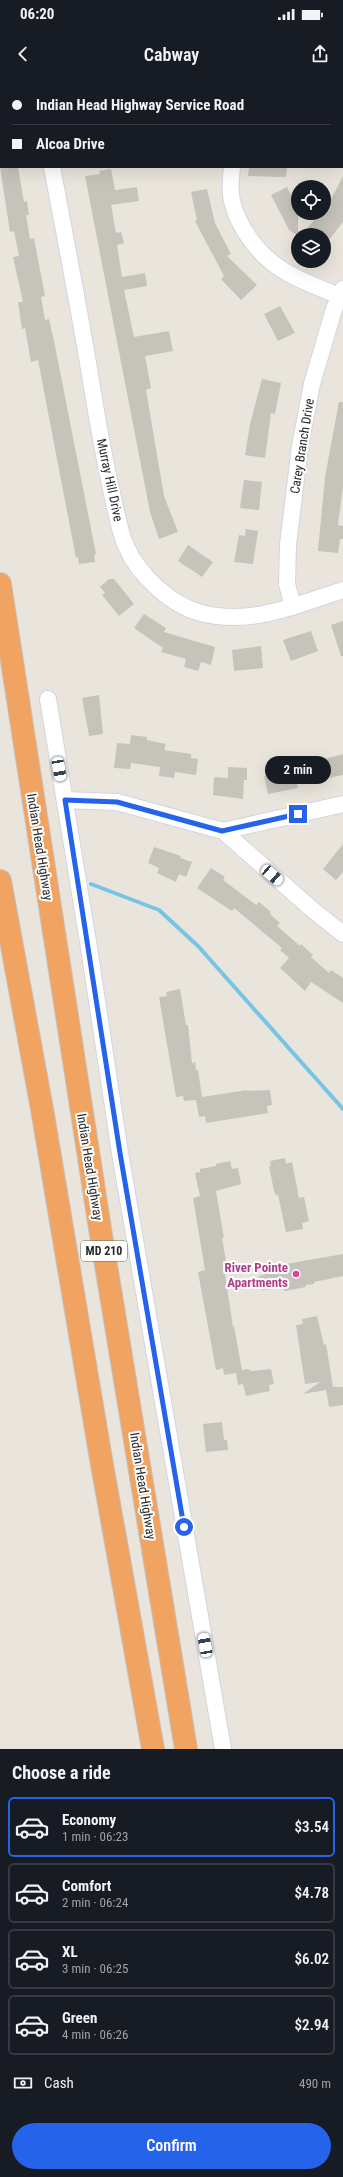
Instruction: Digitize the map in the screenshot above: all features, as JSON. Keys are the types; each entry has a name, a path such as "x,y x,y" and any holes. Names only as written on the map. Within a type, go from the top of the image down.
{"highway":[{"name":"Indian Head Highway","path":"0,584 101,1235 186,1749"},
{"path":"0,630 25,752"},
{"name":"MD 210","path":"0,881 42,1108 101,1459 153,1749"}],"street":[{"name":"Murray Hill Drive","path":"52,168 75,287 102,445 120,529 129,552 142,574 168,596 199,612 224,617 242,617 274,613 343,590"},
{"path":"232,168 231,200 240,222 253,243 279,268 302,281 341,292"},
{"name":"Carey Branch Drive","path":"293,606 287,584 288,545 300,446 312,384 341,292"},
{"path":"48,699 120,1153 223,1749"},
{"path":"65,800 117,802 222,831 308,906 343,934"},
{"path":"222,831 343,804"}],"building":[{"path":"0,168 18,168 24,202 27,201 29,215 26,215 30,239 34,238 45,296 41,297 45,320 49,319 55,346 96,554 94,555 95,562 79,564 78,557 76,558 38,360 31,362 25,328 22,329 18,302 23,302 13,257 19,256 14,231 10,232"},
{"path":"249,168 287,168 286,177 248,176"},
{"path":"111,169 115,190 137,187 139,201 111,205 116,233 121,232 124,243 117,245 122,277 145,273 147,286 124,290 134,337 169,331 173,351 145,356 151,388 146,390 164,496 178,532 159,539 150,512 85,176 100,174 99,171"},
{"path":"343,176 343,222 331,237 331,228 308,228 314,220 331,220 331,199"},
{"path":"287,187 291,195 291,220 298,220 298,228 291,228 291,231 289,230 271,195"},
{"path":"207,189 215,223 231,254 227,256 257,285 241,300 221,279 224,276 195,221 197,220 191,192"},
{"path":"280,306 295,333 278,341 264,314"},
{"path":"262,379 281,383 275,414 271,413 265,458 245,455 250,424"},
{"path":"339,402 343,402 343,487 338,525 343,526 343,539 340,539 338,553 318,551 325,477"},
{"path":"244,480 262,482 259,510 240,508"},
{"path":"246,529 258,531 253,564 234,562 239,535 245,536"},
{"path":"188,545 213,562 202,577 178,561"},
{"path":"109,579 114,579 134,604 119,616 102,595 105,593 100,587"},
{"path":"144,614 166,628 164,632 215,647 211,665 201,662 198,671 184,667 186,659 161,652 163,648 134,628"},
{"path":"343,621 343,656 341,656 331,625"},
{"path":"311,631 318,651 291,661 283,640"},
{"path":"261,646 263,668 234,671 232,650"},
{"path":"99,695 103,734 89,736 82,698"},
{"path":"131,735 147,737 147,740 166,744 164,750 191,754 191,758 198,759 196,775 175,772 174,778 159,776 160,767 131,763 130,769 114,768 117,743 130,744"},
{"path":"343,754 343,775 297,784 298,788 268,794 264,776"},
{"path":"228,767 247,768 247,780 244,780 243,799 213,795 214,777 228,778"},
{"path":"343,844 343,872 336,880 323,869"},
{"path":"154,847 181,856 180,858 192,862 186,877 179,874 176,882 157,873 159,868 148,863"},
{"path":"211,868 225,877 223,880 256,905 259,902 271,912 270,914 280,923 277,926 300,946 301,944 313,955 311,957 329,973 331,970 343,978 343,1003 311,982 305,991 280,968 289,958 280,950 282,948 234,908 232,911 197,888"},
{"path":"180,989 186,1025 188,1025 192,1063 195,1062 196,1070 198,1070 202,1097 247,1090 270,1090 272,1105 267,1106 268,1113 206,1123 205,1116 199,1117 196,1100 184,1101 183,1096 176,1097 159,997 167,996 166,992"},
{"path":"285,1158 286,1164 292,1162 299,1198 304,1197 309,1221 302,1223 303,1229 286,1232 278,1195 276,1195 274,1191 269,1166 271,1166 270,1161"},
{"path":"230,1161 232,1169 238,1168 241,1184 216,1191 224,1238 222,1238 226,1261 223,1261 233,1327 234,1326 242,1370 248,1369 251,1371 271,1369 274,1384 269,1385 270,1391 246,1396 243,1384 238,1385 236,1373 224,1375 223,1368 216,1370 198,1272 205,1270 193,1198 200,1196 195,1173 200,1172 200,1169 216,1166 216,1164"},
{"path":"343,1254 343,1276 314,1282 314,1284 306,1285 306,1287 285,1291 282,1288 262,1290 259,1276 264,1275 263,1268"},
{"path":"317,1316 324,1345 326,1344 333,1387 343,1387 343,1405 329,1407 326,1390 303,1394 320,1382 305,1384 296,1325 303,1324 302,1319"},
{"path":"222,1422 224,1440 227,1440 228,1450 206,1452 203,1424"}],"waterway":[{"path":"91,884 159,910 198,946 343,1109"}],"place":[{"name":"River Pointe Apartments","path":"296,1274"}],"route":[{"path":"184,1527 120,1153 65,800 105,800 117,802 142,807 222,831 298,814"}]}
